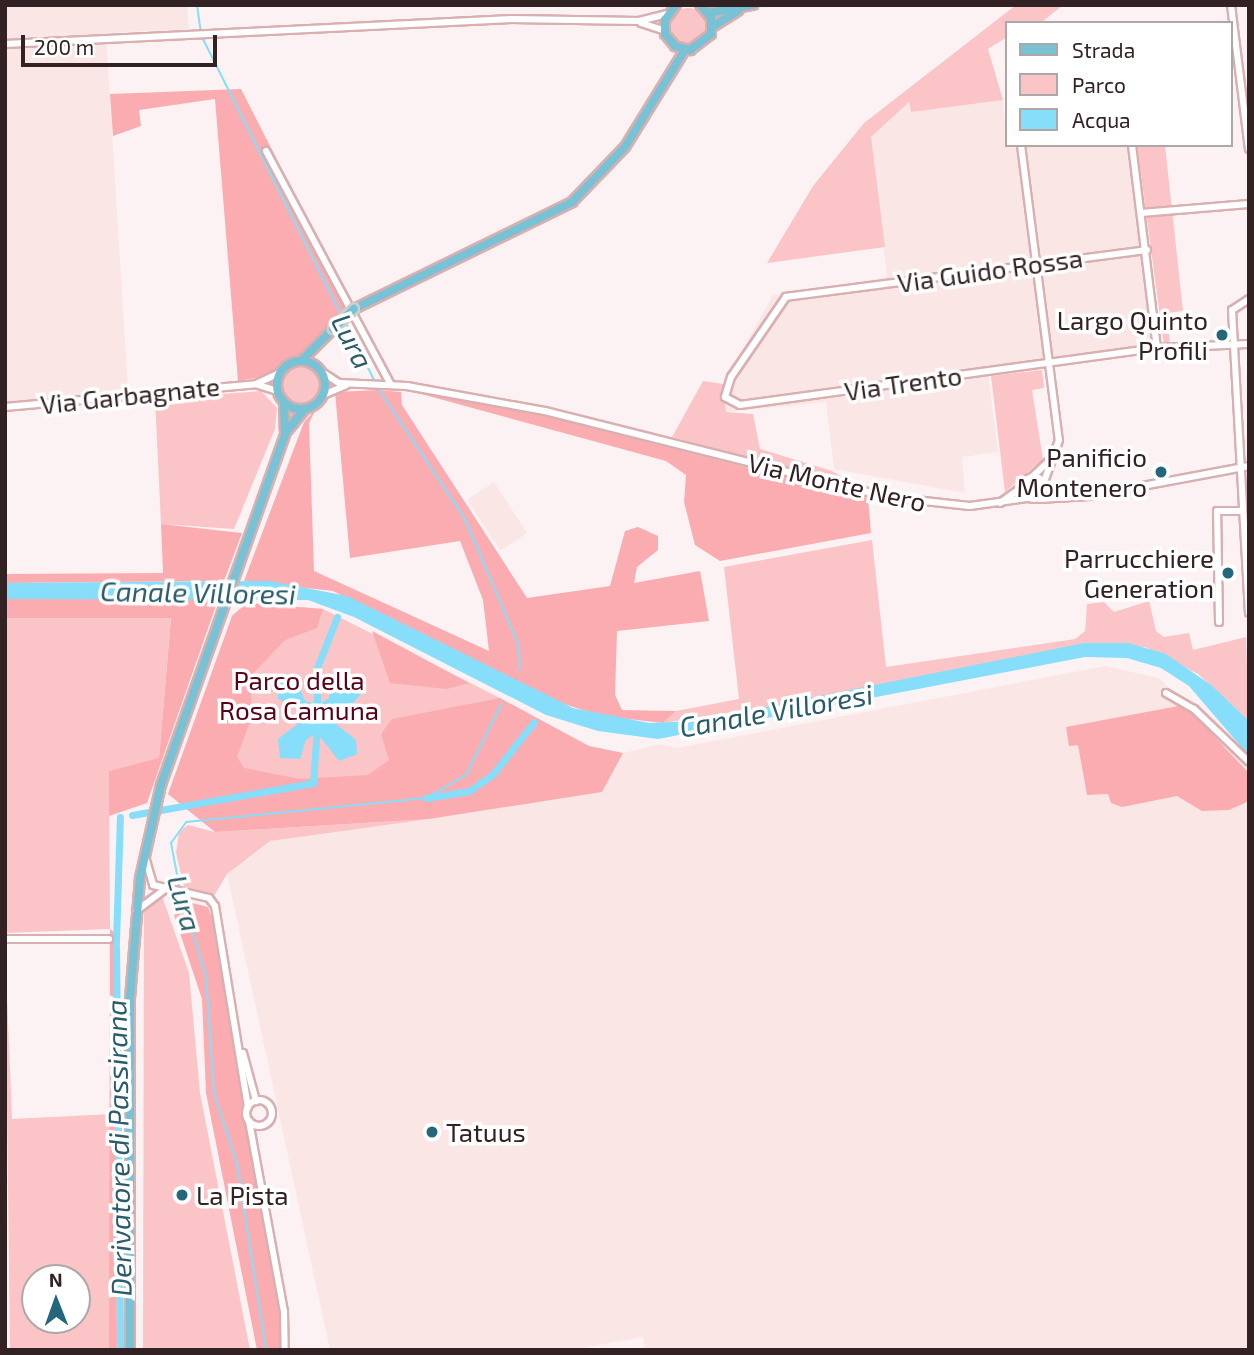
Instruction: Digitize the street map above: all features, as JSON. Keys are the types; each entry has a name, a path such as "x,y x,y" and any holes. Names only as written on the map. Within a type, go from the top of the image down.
{"main road":[{"path":"663,76 668,40 665,31 667,14 676,5"},
{"path":"700,5 708,13 712,27"},
{"path":"708,13 752,6"},
{"path":"285,434 284,402 278,391 280,373 302,360 354,309 384,290 550,216 585,192 625,147 663,76 685,50 703,45 712,27 752,6"},
{"path":"668,40 685,50"},
{"path":"130,1350 135,913 145,848 161,785 285,434 305,409 323,395 319,353 330,332"},
{"path":"302,360 322,372"},
{"path":"284,402 305,409"}],"street":[{"path":"625,22 667,14"},
{"path":"5,44 237,36 511,19 625,22 665,31"},
{"path":"1233,22 1249,149"},
{"path":"1239,73 1249,71"},
{"path":"1021,147 1059,440 1040,499 1072,497 1245,466"},
{"path":"1132,147 1157,348"},
{"path":"266,151 391,385"},
{"path":"1141,213 1249,204"},
{"name":"Via Guido Rossa","path":"833,291 1147,250"},
{"name":"Via Trento","path":"833,291 777,303 731,377 728,402 1157,348 1249,344"},
{"path":"1249,299 1232,308 1245,466 1242,511 1249,613"},
{"path":"322,372 351,383 391,385"},
{"name":"Via Garbagnate","path":"5,407 256,384 280,373"},
{"path":"323,395 351,383"},
{"name":"Via Garbagnate","path":"256,384 278,391"},
{"name":"Via Monte Nero","path":"391,385 545,411 888,497 995,505 1028,498 1040,499"},
{"path":"995,505 1023,486 1053,457"},
{"path":"1032,477 1072,497"},
{"path":"1023,486 1028,498"},
{"path":"1219,622 1217,512 1242,511"},
{"path":"1166,693 1186,702 1249,762"},
{"path":"145,848 148,877 165,889 190,892 215,906 285,1350"},
{"path":"135,913 165,889"},
{"path":"5,939 109,939"},
{"path":"235,1024 256,1101 272,1112 252,1134"},
{"path":"248,1107 256,1101"},
{"path":"249,1121 258,1126"}],"shaded area":[{"path":"5,5 187,5 189,29 106,33 128,390 5,402"},
{"path":"241,89 351,305 305,352 268,376 238,381 215,99 139,110 141,126 113,136 110,94"},
{"path":"1003,100 1006,147 1128,147 1154,346 987,366 998,452 962,457 965,493 834,469 826,402 726,412 723,384 773,295 887,277 871,137 909,102 911,112"},
{"path":"335,392 401,392 402,405 527,598 610,586 625,531 638,527 658,536 658,550 637,567 634,583 700,571 709,621 617,631 615,695 622,710 676,711 663,723 602,716 542,697 333,591 244,581 304,422 316,409 309,423 314,571 489,651 483,600 460,541 350,558"},
{"path":"414,392 517,409 868,498 871,533 720,561 695,545 684,502 686,475 666,461"},
{"path":"494,482 527,533 500,551 467,499"},
{"path":"161,524 242,533 224,581 5,583 5,574 163,573"},
{"path":"219,597 147,803 109,816 109,771 159,758 171,618 5,618 5,599"},
{"path":"247,603 323,609 317,628 285,640 251,676 251,719 237,757 244,768 300,779 368,775 389,760 381,734 392,719 500,698 589,746 623,753 602,792 429,819 215,832 168,794 232,616"},
{"path":"372,631 469,683 447,689 390,683"},
{"path":"1105,666 1159,678 1249,772 1249,1350 645,1350 643,1337 570,1350 330,1350 227,874 270,841 602,792 623,753 659,744 677,748"},
{"path":"1184,705 1249,773 1249,801 1229,810 1202,811 1177,796 1122,807 1111,803 1108,794 1087,795 1078,745 1069,746 1066,727"},
{"path":"168,897 208,907 216,929 281,1311 282,1350 257,1350 206,1093 202,999"},
{"path":"110,929 115,933 117,1350 109,1350"}],"green space":[{"path":"1016,5 1063,5 1043,21 1006,21 1006,38 988,49 1003,100 911,112 909,102 871,137 885,247 767,263 813,186 864,123"},
{"path":"688,8 701,13 706,26 701,39 688,44 675,39 670,26 675,13"},
{"path":"1137,147 1165,147 1183,311 1167,313 1170,345 1164,346"},
{"path":"301,364 315,370 321,384 315,398 301,404 287,398 281,384 287,370"},
{"path":"1042,370 1044,388 1032,390 1043,459 1005,492 991,376"},
{"path":"703,381 723,384 726,412 753,414 760,449 832,471 857,486 672,437"},
{"path":"261,391 277,408 275,429 234,529 161,524 155,399"},
{"path":"872,540 886,667 1075,639 1085,631 1087,604 1104,602 1114,612 1149,601 1156,631 1164,637 1189,633 1193,650 1246,637 1249,721 1198,674 1145,647 663,723 676,711 739,699 724,567"},
{"name":"Parco della Rosa Camuna","path":"247,603 323,609 500,698 469,761 182,804 232,616"},
{"path":"171,616 159,759 109,771 110,929 5,933 5,617"},
{"path":"429,819 270,841 227,874 214,896 184,887 176,853 179,832 188,825 215,832"},
{"name":"La Pista","path":"162,896 189,973 200,1093 250,1350 143,1350 144,912"},
{"path":"5,946 12,1119 112,1114 109,1350 10,1350"}],"water":[{"name":"Canale Villoresi","path":"270,581 347,596 573,708 649,723 695,721 1084,643 1128,643 1166,654 1211,685 1249,721 1249,756 1189,686 1161,668 1127,658 1085,657 658,739 598,731 546,715 354,617 308,600 5,599 5,583"},
{"path":"348,673 359,680 362,693 352,704 335,708 331,720 356,740 357,754 339,761 317,733 306,740 300,759 280,758 278,739 303,720 300,709 278,699 279,683 298,683 305,701 319,705 329,698 336,676"}],"waterway":[{"name":"Lura","path":"197,5 201,32"},
{"name":"Lura","path":"202,37 342,316"},
{"name":"Lura","path":"345,321 375,382"},
{"name":"Lura","path":"377,387 465,519 519,646 520,670"},
{"name":"Derivatore di Passirana","path":"317,714 317,668 337,617"},
{"name":"Lura","path":"180,890 171,843 186,822 426,798 466,775 502,703"},
{"path":"426,798 469,791 493,774 534,722"},
{"name":"Derivatore di Passirana","path":"132,815 313,783 317,726"},
{"name":"Derivatore di Passirana","path":"116,942 120,817"},
{"name":"Lura","path":"181,895 206,976 214,1094 237,1163 266,1350"},
{"name":"Derivatore di Passirana","path":"116,946 120,1350"}],"place":[{"name":"Largo Quinto Profili","path":"1222,335"},
{"name":"Panificio Montenero","path":"1161,472"},
{"name":"Parrucchiere Generation","path":"1228,573"},
{"name":"Tatuus","path":"432,1132"},
{"name":"La Pista","path":"182,1195"}]}
